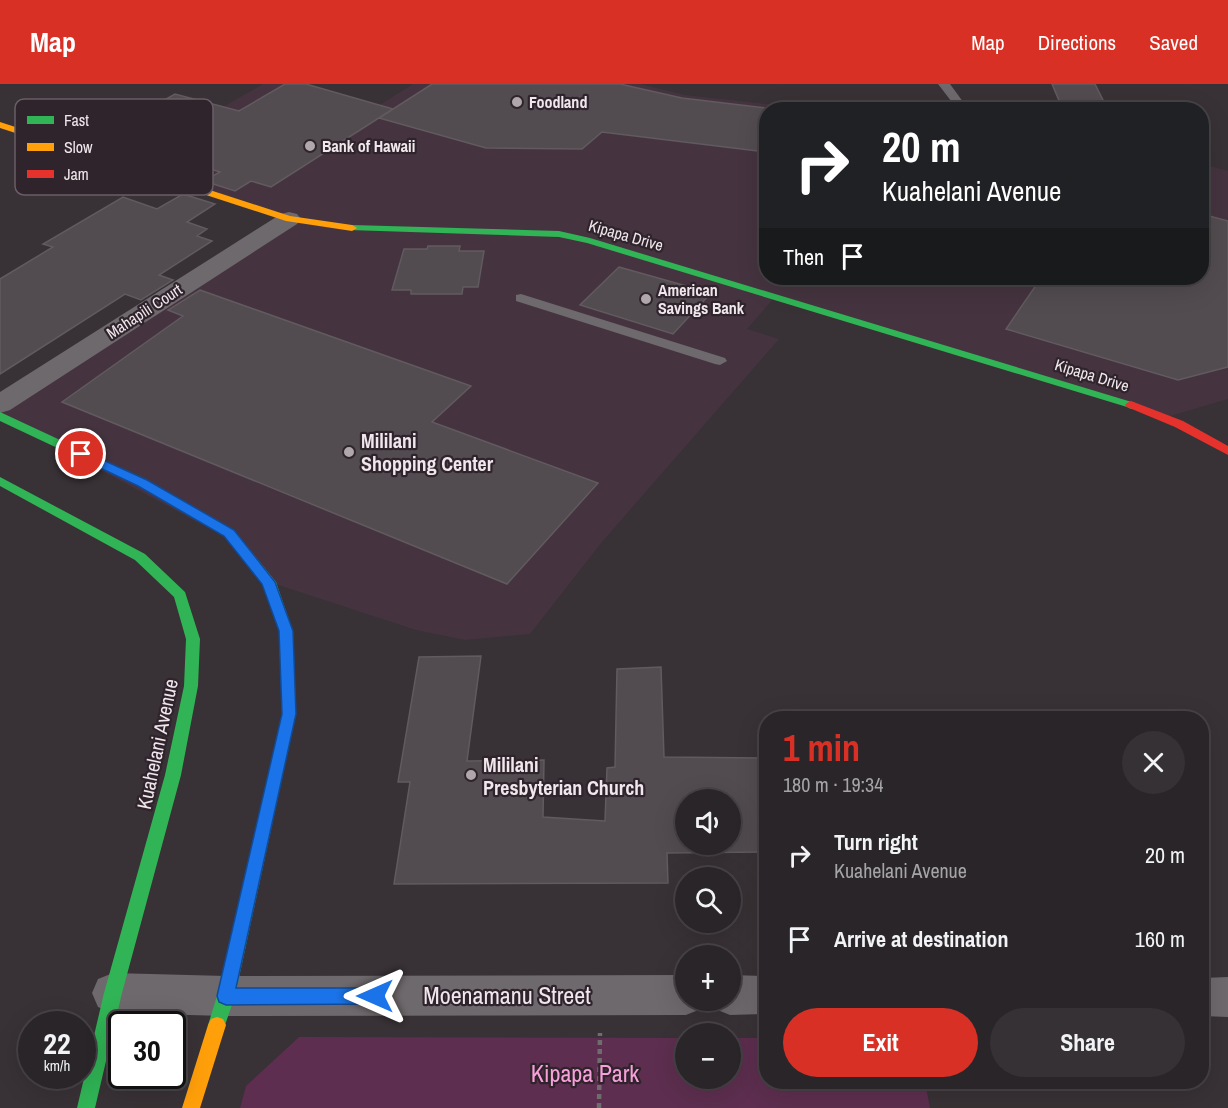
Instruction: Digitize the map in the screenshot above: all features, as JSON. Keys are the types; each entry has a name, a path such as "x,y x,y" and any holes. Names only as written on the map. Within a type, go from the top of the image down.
{"street":[{"name":"Kipapa Drive","path":"0,125 15,130"},
{"name":"Kipapa Drive","path":"213,194 289,219 364,230 559,234 590,241 1114,399 1198,431 1228,451"},
{"name":"Mahapili Court","path":"0,404 289,219"},
{"path":"0,416 142,483 229,533 269,582 286,631 289,714 226,996 191,1108"},
{"name":"Kuahelani Avenue","path":"0,482 140,556 180,595 193,639 191,687 173,775 113,993 86,1108"},
{"name":"Moenamanu Street","path":"113,993 226,996 675,995"},
{"path":"741,995 759,994"},
{"path":"1209,997 1228,997"}],"lane":[{"path":"944,84 958,102"},
{"path":"521,298 720,361"}],"path":[{"path":"599,1108 600,1029"}],"shaded area":[{"name":"Mililani Shopping Center","path":"263,84 300,84 378,106 413,84 640,84 685,95 759,103 759,285 1209,285 1209,166 1228,171 1228,399 1167,417 775,297 747,329 779,339 602,542 530,634 465,640 416,630 269,582 242,546 0,416 0,404 289,219 213,194 213,113"}],"green space":[{"name":"Kipapa Park","path":"299,1037 675,1038 675,1089 741,1089 741,1038 759,1038 759,1089 926,1089 930,1108 240,1108 246,1086"}],"building":[{"path":"285,84 306,84 393,109 271,187 251,181 235,191 213,184 213,176 220,172 213,170 213,104 239,111"},
{"path":"432,84 620,84 682,98 759,107 759,151 602,132 582,149 486,148 379,118"},
{"path":"1052,84 1095,84 1104,102 1060,102"},
{"path":"175,94 194,99 166,99"},
{"path":"181,195 215,204 187,222 207,229 197,236 212,241 159,275 173,280 141,300 125,294 0,374 0,279 53,247 43,244 123,197 157,209"},
{"path":"1209,216 1228,221 1228,367 1178,380 1006,329 1036,285 1209,285"},
{"path":"428,246 460,246 459,251 484,251 478,287 463,287 462,294 411,294 411,290 392,290 404,249 427,249"},
{"name":"American Savings Bank","path":"619,267 711,293 673,334 580,305"},
{"name":"Mililani Shopping Center","path":"200,290 471,386 432,422 598,483 507,584 62,402 183,316 168,310"},
{"name":"Mililani Presbyterian Church","path":"481,656 467,761 544,760 543,817 605,821 607,768 615,767 617,669 661,667 664,757 759,758 759,852 741,852 741,789 675,789 675,853 667,853 668,883 394,884 410,782 398,782 419,657"}],"traffic: fast":[{"path":"352,228 559,234 590,241 1131,405"},
{"path":"0,416 142,483 229,533 269,582 286,631 289,714 226,996 217,1025"},
{"path":"0,481 140,557 180,595 193,639 191,686 173,775 113,993 86,1108"}],"traffic: slow":[{"path":"0,125 15,130"},
{"path":"213,194 289,219 352,228"},
{"path":"191,1108 217,1025"}],"traffic: jam":[{"path":"1131,405 1179,424 1228,451"}],"place":[{"name":"Foodland","path":"517,102"},
{"name":"Bank of Hawaii","path":"310,146"},
{"name":"American Savings Bank","path":"646,299"},
{"name":"Mililani Shopping Center","path":"349,452"},
{"name":"Mililani Presbyterian Church","path":"471,775"}],"route":[{"path":"81,454 142,483 229,533 242,546 269,582 286,631 289,714 226,996 375,996"}]}
